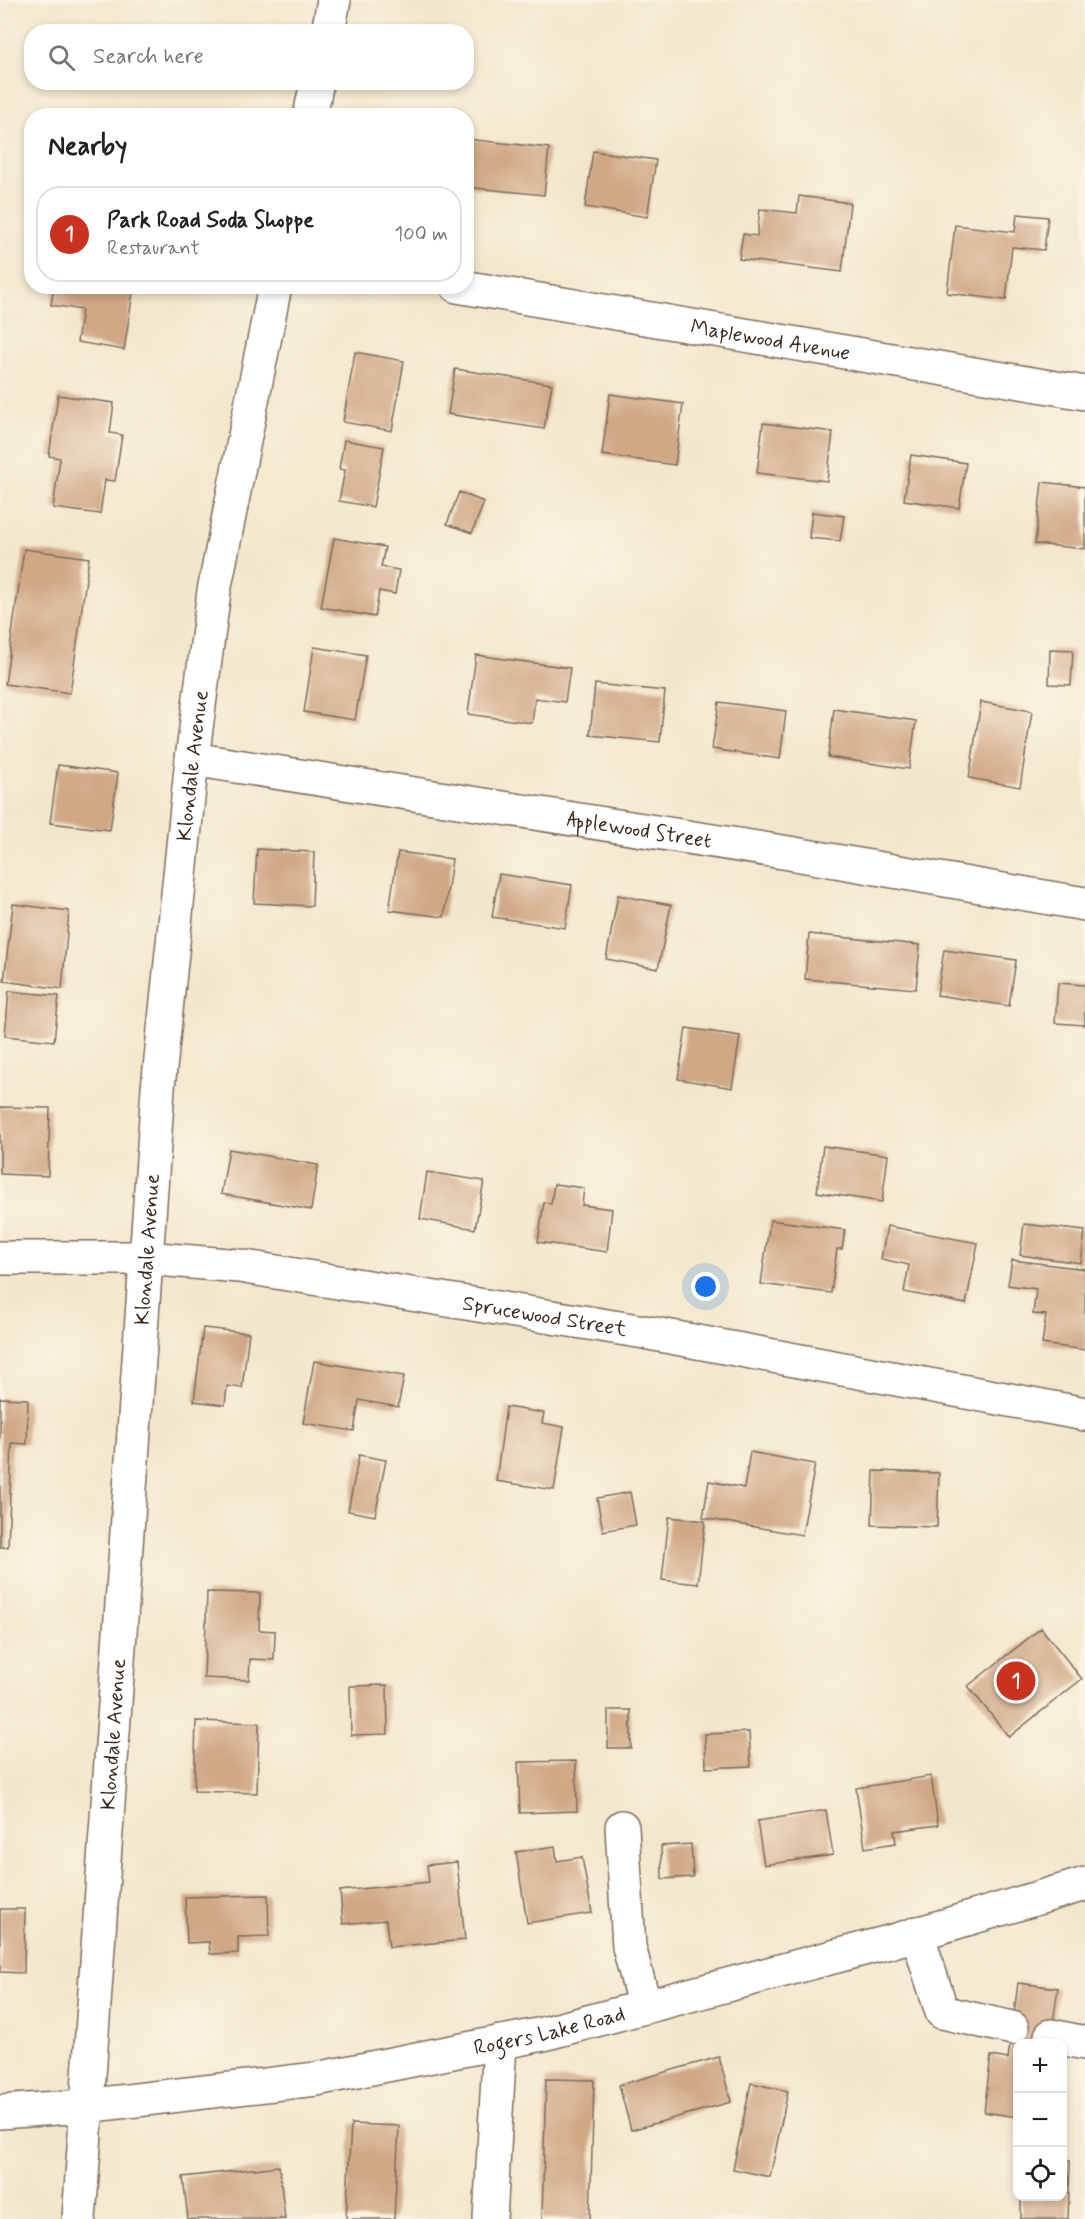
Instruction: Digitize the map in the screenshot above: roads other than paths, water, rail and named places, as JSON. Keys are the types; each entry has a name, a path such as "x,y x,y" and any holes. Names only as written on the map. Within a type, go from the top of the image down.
{"street":[{"path":"330,24 334,0"},
{"path":"312,108 315,90"},
{"name":"Maplewood Avenue","path":"474,289 1085,393"},
{"name":"Klondale Avenue","path":"79,2219 85,2106 91,2077 158,1088 192,759 214,591 273,294"},
{"name":"Applewood Street","path":"192,759 789,853 1085,904"},
{"name":"Sprucewood Street","path":"0,1258 146,1258 239,1266 633,1330 1085,1414"},
{"path":"622,1827 629,1947 645,2007"},
{"name":"Rogers Lake Road","path":"0,2112 85,2106 316,2079 500,2042 645,2007 917,1933 1085,1884"},
{"path":"917,1933 942,2012 1012,2028"},
{"path":"1051,2036 1085,2043"},
{"path":"490,2219 500,2042"}],"place":[{"name":"Park Road Soda Shoppe","path":"1016,1681"}]}
